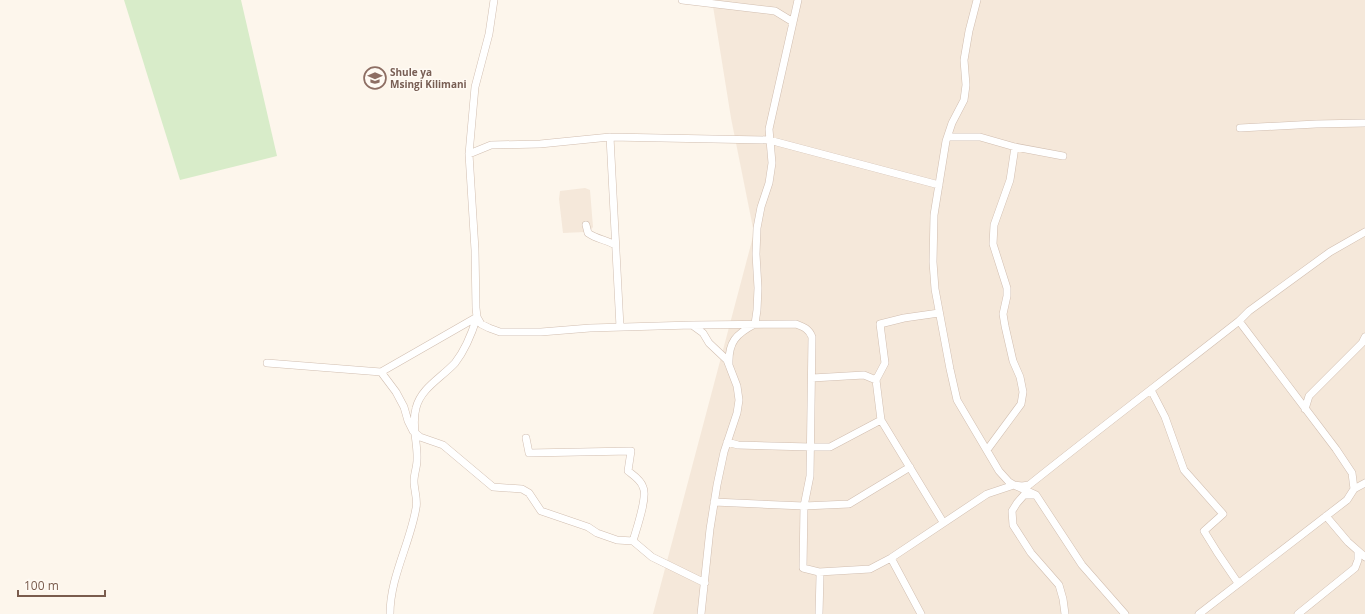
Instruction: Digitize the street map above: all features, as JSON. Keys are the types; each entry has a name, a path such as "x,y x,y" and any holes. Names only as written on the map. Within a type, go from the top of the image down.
{"street":[{"path":"494,0 489,34 475,87 469,154 475,234 476,308 477,316 481,324 500,332 541,332 620,327 692,325 796,324 804,327 809,331 812,337 812,378 810,476 804,506 803,568 819,572 870,569 891,558 987,494 1014,485 1022,486 1029,484 1308,266 1365,232"},
{"path":"682,0 775,11 793,22"},
{"path":"755,324 758,288 756,254 757,228 772,163 769,129 798,0"},
{"path":"977,0 964,60 966,85 964,100 952,123 948,137 934,215 933,262 935,289 955,394 999,471 1009,482 1036,495 1082,565 1125,614"},
{"path":"1240,128 1365,123"},
{"path":"469,154 491,145 540,144 610,137 770,140 940,185"},
{"path":"610,137 614,243 620,327"},
{"path":"948,137 980,137 1015,147 1063,156"},
{"path":"987,450 1021,404 1023,392 1020,377 1013,361 1005,326 1004,314 1007,288 993,244 994,225 1010,180 1015,147"},
{"path":"586,225 588,233 591,235 614,243"},
{"path":"939,312 880,324 885,363 876,380 881,420 943,522"},
{"path":"390,614 390,603 399,562 408,542 417,507 414,481 417,459 414,431 415,409 421,397 429,387 455,362 465,348 472,334 477,316"},
{"path":"267,363 381,372 477,316"},
{"path":"1239,321 1336,449 1352,473 1354,489"},
{"path":"730,366 729,357 735,337 755,324"},
{"path":"692,325 703,333 709,343 727,360 737,386 739,400 737,414 724,452 714,502 701,614"},
{"path":"472,334 479,330 488,328"},
{"path":"1306,409 1309,396 1362,343 1365,337"},
{"path":"381,372 396,392 404,408 408,421 414,431 420,437 443,444 493,487 522,489 529,492 542,511 588,527 597,534 618,540 633,541 652,557 704,583"},
{"path":"812,378 864,375 876,380"},
{"path":"1151,390 1165,417 1184,470 1223,514 1204,532 1238,584"},
{"path":"727,442 738,445 811,447 830,446 881,420"},
{"path":"526,438 529,453 631,451 628,471 639,480 644,488 642,510 633,541"},
{"path":"714,502 804,506 849,504 910,467"},
{"path":"1199,614 1347,500 1354,489 1365,483"},
{"path":"1036,495 1024,495 1017,503 1012,511 1013,526 1031,553 1059,585 1065,614"},
{"path":"1326,516 1358,552 1365,557"},
{"path":"1298,614 1355,568 1358,560 1358,552"},
{"path":"891,558 921,614"},
{"path":"819,572 821,583 819,614"}],"shaded area":[{"path":"712,0 1365,0 1365,614 653,614 754,233 731,118"},
{"path":"585,188 590,190 593,227 590,231 585,232 563,233 559,199 560,191"}],"green space":[{"path":"124,0 241,0 277,156 180,180"}],"place":[{"name":"Shule ya Msingi Kilimani","path":"375,78"}]}
